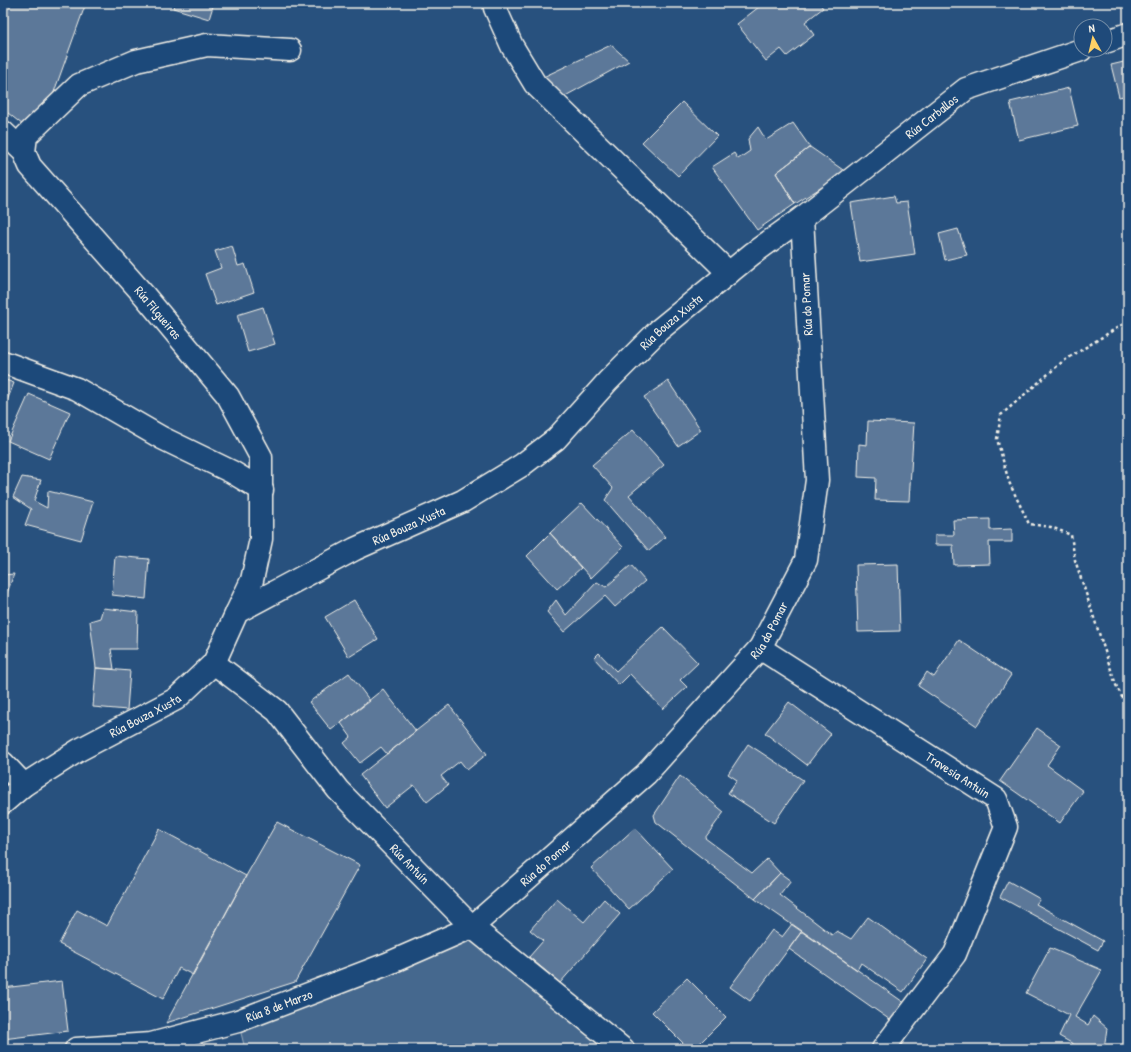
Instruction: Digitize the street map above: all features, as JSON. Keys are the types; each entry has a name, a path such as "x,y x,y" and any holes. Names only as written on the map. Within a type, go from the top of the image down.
{"street":[{"path":"495,8 512,46 535,84 728,273"},
{"path":"1113,39 1128,34"},
{"path":"24,152 26,136 79,85 136,61 207,45 290,50"},
{"name":"Rúa Carballos","path":"802,218 966,89 1073,53"},
{"name":"Rúa Filgueiras","path":"3,132 24,152 30,166 144,295 228,396 261,457 261,539 252,580 237,612"},
{"name":"Rúa Bouza Xusta","path":"3,803 24,785 80,750 176,700 214,663 237,612 355,549 463,501 522,466 556,439 608,381 659,330 752,254 802,218"},
{"name":"Rúa do Pomar","path":"472,927 646,774 760,648 806,560 817,480 802,218"},
{"path":"3,362 77,389 162,438 232,472 262,490"},
{"name":"Travesia Antuin","path":"760,648 996,799 1006,827 955,954 883,1049"},
{"name":"Rúa Antuín","path":"214,663 277,710 338,790 472,927 623,1049"},
{"path":"3,763 24,785"},
{"name":"Rúa 8 de Marzo","path":"76,1049 151,1044 238,1022 387,964 472,927"}],"path":[{"path":"1128,321 1062,362 1002,415 997,440 1009,482 1029,524 1051,527 1071,535 1076,560 1116,685 1128,709"}],"shaded area":[{"path":"472,927 623,1049 245,1049 238,1021"}],"building":[{"path":"3,3 86,3 49,106 23,125 3,109"},
{"path":"175,3 214,3 209,19 173,8"},
{"path":"764,3 819,3 823,8 805,22 814,35 787,56 781,49 766,61 737,24"},
{"path":"611,45 629,61 558,100 541,78"},
{"path":"1128,61 1128,95 1119,97 1111,65"},
{"path":"1069,88 1078,126 1019,140 1010,102"},
{"path":"682,102 717,136 678,176 642,142"},
{"path":"793,123 810,147 776,173 795,204 757,230 712,167 734,153 738,159 750,151 748,139 758,127 766,140"},
{"path":"810,147 846,172 795,204 776,173"},
{"path":"894,196 896,203 907,202 915,254 860,262 851,203"},
{"path":"958,229 967,255 945,260 939,234"},
{"path":"232,246 238,266 245,264 254,292 216,305 205,274 221,268 215,251"},
{"path":"263,307 275,344 248,352 237,315"},
{"path":"3,379 14,383 3,411"},
{"path":"668,381 701,430 678,446 644,397"},
{"path":"29,394 70,412 49,459 8,441"},
{"path":"868,421 914,423 909,501 875,500 876,478 858,477 859,444 867,445"},
{"path":"633,430 664,465 629,495 665,537 649,551 605,500 613,488 592,465"},
{"path":"22,477 41,480 34,501 47,508 48,491 93,502 81,540 25,525 31,509 13,497"},
{"path":"582,503 623,547 591,578 550,533"},
{"path":"990,519 990,530 1012,529 1012,542 989,542 990,564 954,565 953,545 935,545 935,535 954,535 953,520"},
{"path":"550,533 581,568 557,589 527,556"},
{"path":"115,556 149,559 146,599 112,595"},
{"path":"898,564 900,631 858,632 856,565"},
{"path":"631,565 645,581 615,607 605,596 564,632 547,612 556,600 566,615 597,582 606,587"},
{"path":"14,574 3,604 3,575"},
{"path":"354,600 378,639 349,657 325,617"},
{"path":"103,608 138,612 137,649 111,649 114,669 96,668 90,621 100,618"},
{"path":"663,627 698,663 680,680 687,687 663,709 630,674 619,685 594,658 599,653 616,671"},
{"path":"959,640 1011,675 977,726 918,686 927,672 934,677"},
{"path":"96,668 130,671 127,710 93,707"},
{"path":"349,673 370,701 331,730 309,702"},
{"path":"383,689 416,731 387,754 381,747 360,763 344,743 351,737 341,723"},
{"path":"789,702 831,734 807,765 765,733"},
{"path":"449,705 487,754 467,770 460,761 441,776 448,785 427,802 414,785 385,808 360,775"},
{"path":"1037,728 1061,745 1047,765 1083,791 1060,823 1000,781"},
{"path":"748,744 803,780 774,823 728,793 737,780 728,774"},
{"path":"680,776 724,812 705,838 752,873 767,859 780,873 755,899 656,822 654,815"},
{"path":"277,822 360,865 295,982 166,1023 246,876"},
{"path":"635,828 673,869 629,909 591,868"},
{"path":"159,829 246,876 193,975 179,968 163,999 59,944 77,910 107,926"},
{"path":"780,873 791,881 780,895 832,935 837,931 851,939 868,917 927,959 903,992 861,963 857,970 755,899"},
{"path":"1008,881 1040,899 1036,904 1103,941 1098,950 1000,897"},
{"path":"557,899 584,922 604,899 620,914 560,983 529,957 543,941 530,930"},
{"path":"792,924 802,931 750,1001 730,987 772,930 782,937"},
{"path":"802,931 906,1004 893,1022 789,949"},
{"path":"1050,948 1102,970 1075,1017 1088,1025 1093,1016 1107,1028 1104,1049 1082,1049 1059,1036 1069,1015 1026,993"},
{"path":"687,978 726,1017 694,1049 689,1049 652,1012"},
{"path":"62,981 68,1031 3,1039 3,988"}]}
